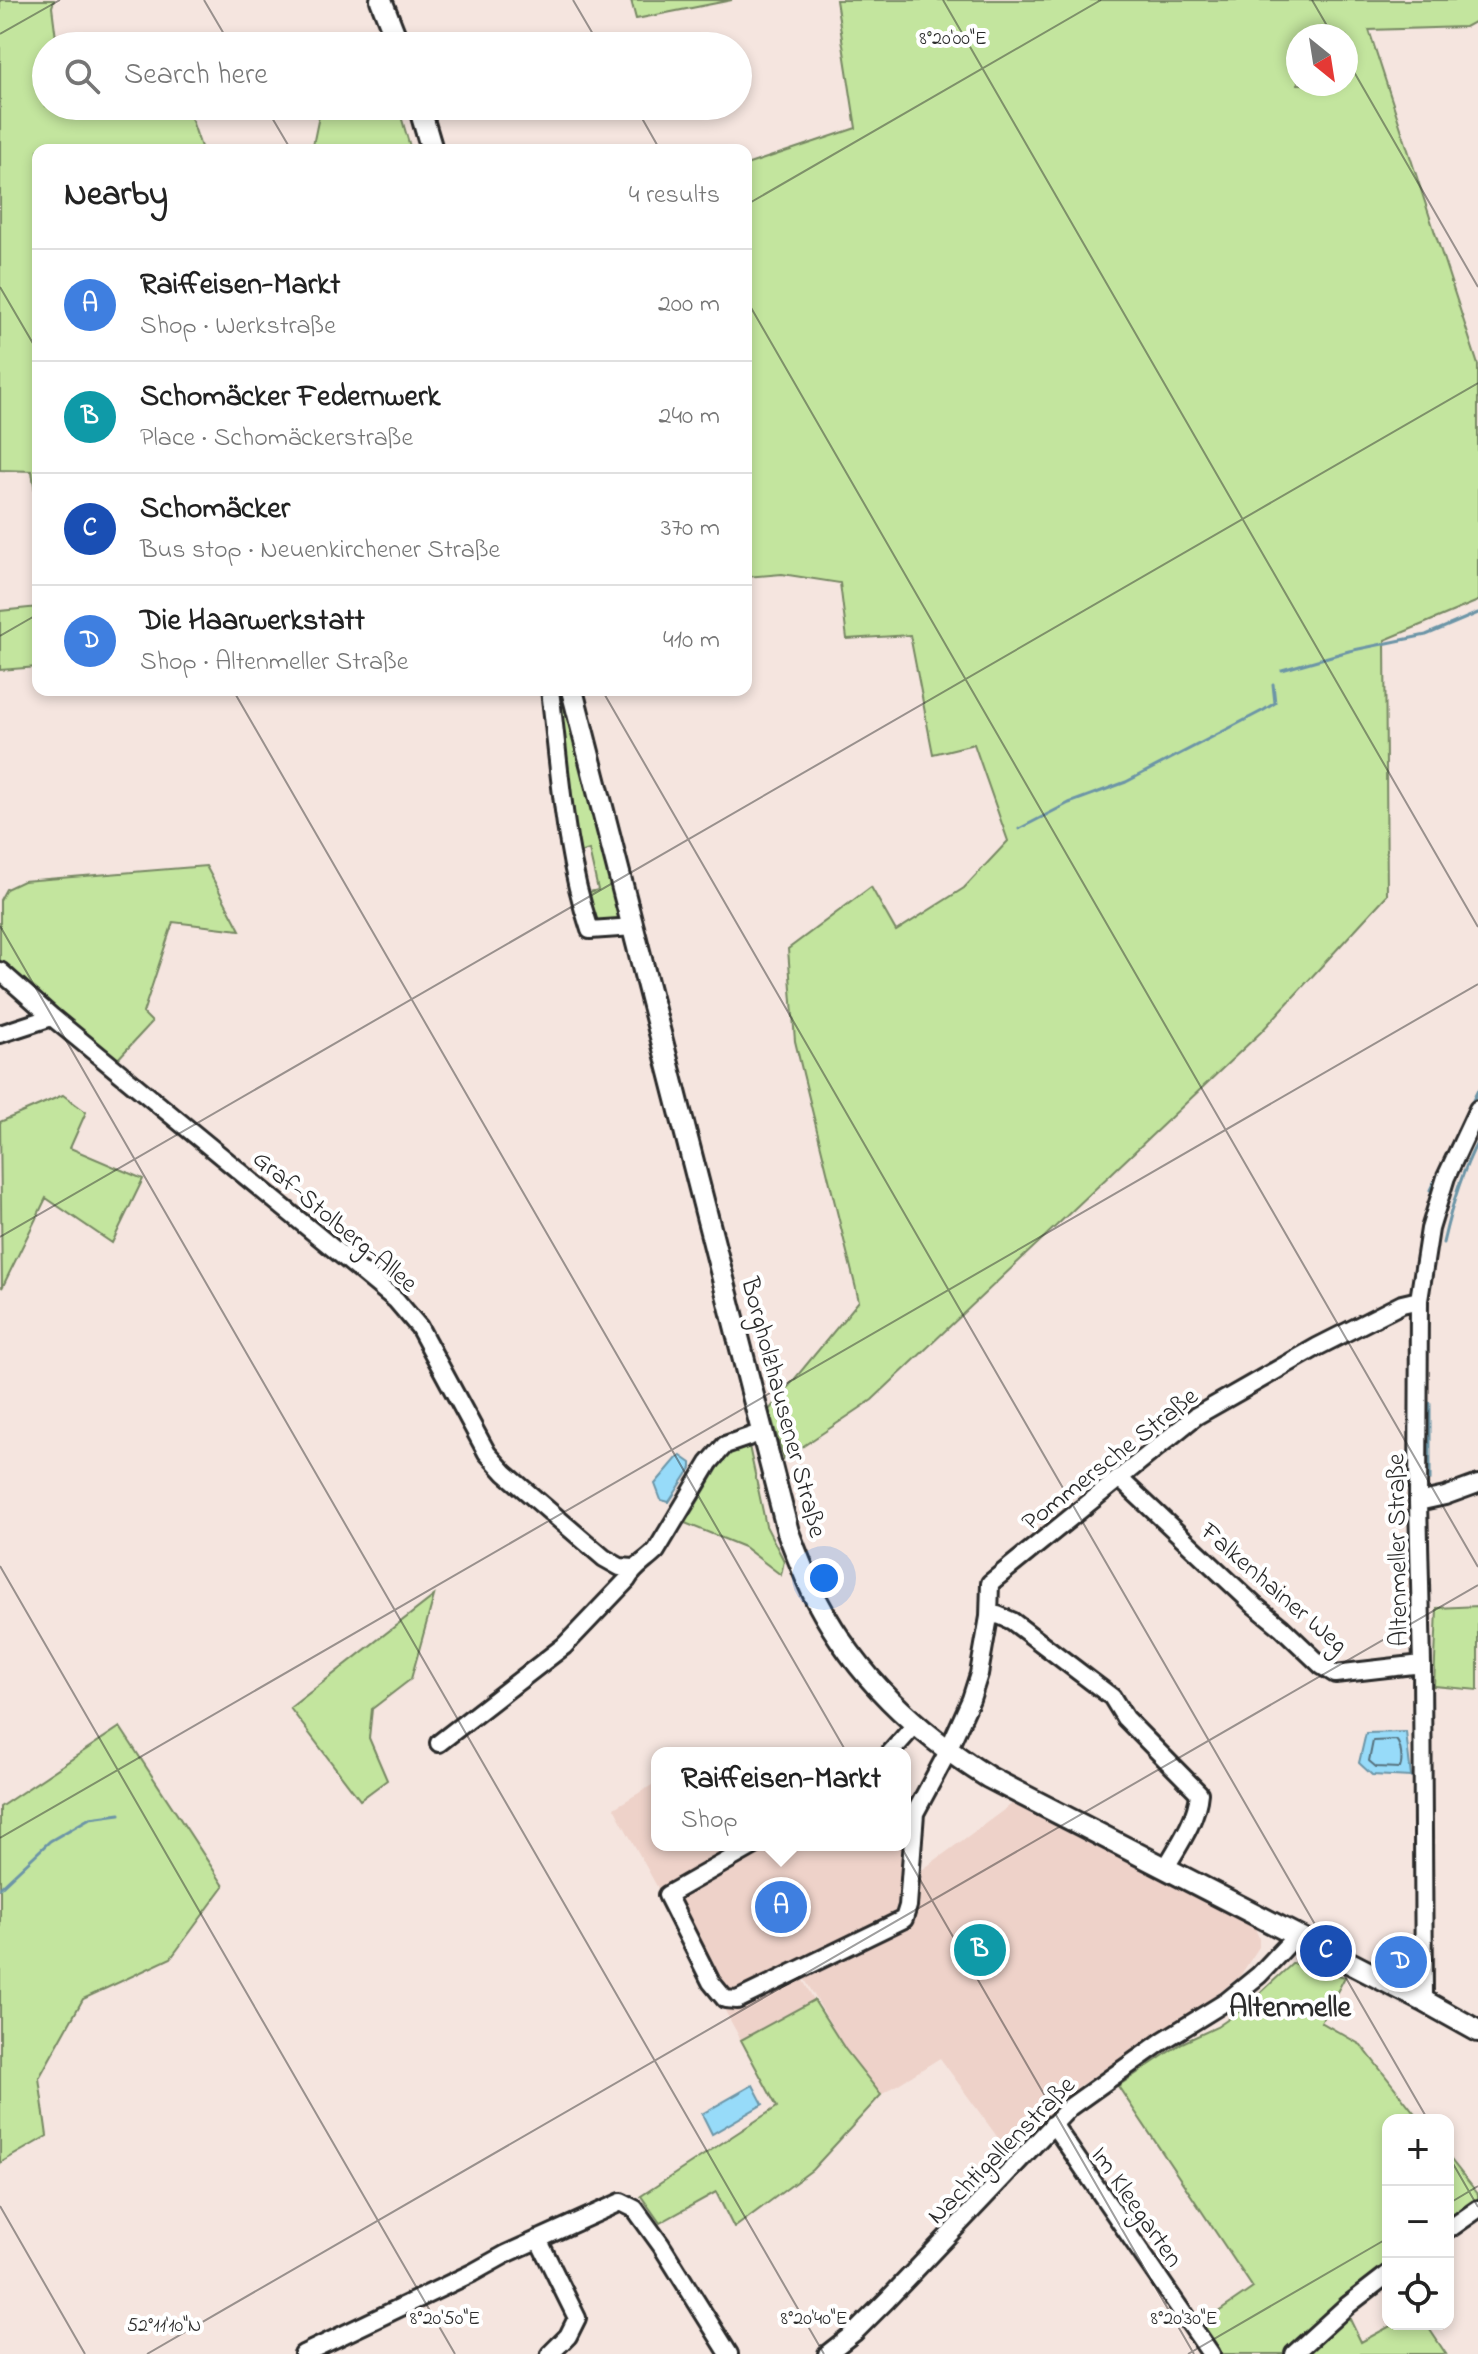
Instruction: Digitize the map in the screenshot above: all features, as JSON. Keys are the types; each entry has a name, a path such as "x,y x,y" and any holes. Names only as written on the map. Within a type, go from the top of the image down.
{"main road":[{"path":"381,0 394,32"},
{"path":"423,120 430,144"},
{"name":"Borgholzhausener Straße","path":"574,696 788,1532 816,1599 848,1651 915,1725 947,1751 988,1777 1478,2031"}],"street":[{"path":"551,696 568,845 590,930 634,927"},
{"name":"Graf-Stolberg-Allee","path":"0,971 396,1300 419,1327 487,1453 505,1473 604,1558 620,1567 634,1568"},
{"path":"0,1034 52,1017"},
{"name":"Altenmeller Straße","path":"1424,2001 1418,1502 1419,1300 1430,1229 1446,1177 1478,1109"},
{"name":"Pommersche Straße","path":"744,1851 667,1895 711,1982 725,1999 737,2000 904,1919 908,1906 915,1813 971,1699 979,1674 989,1617 990,1583 1196,1416 1317,1347 1402,1304 1419,1300"},
{"path":"439,1743 564,1646 627,1580 634,1568 656,1551 709,1463 725,1445 763,1432"},
{"name":"Falkenhainer Weg","path":"1120,1479 1322,1666 1335,1674 1422,1664"},
{"path":"1418,1502 1478,1484"},
{"path":"989,1617 998,1615 1012,1621 1112,1697 1125,1718 1199,1793 1189,1826 1166,1867"},
{"path":"895,1747 915,1725"},
{"name":"Nachtigallenstraße","path":"827,2354 866,2321 1070,2107 1227,2001 1259,1975 1296,1936"},
{"name":"Im Kleegarten","path":"1053,2124 1211,2354"},
{"path":"303,2354 538,2239 621,2202 635,2209 661,2245 729,2354"},
{"path":"1454,2226 1478,2209"},
{"path":"538,2239 577,2318 568,2336 550,2354"},
{"path":"1294,2354 1382,2279"}],"shaded area":[{"path":"651,1786 651,1851 911,1851 911,1848 915,1875 1012,1804 1255,1928 1259,1947 1240,1976 1070,2092 1009,2153 940,2058 881,2095 845,2049 803,1976 800,1975 814,2000 741,2040 614,1808"}],"green space":[{"path":"0,0 54,0 55,32 32,32 32,120 192,120 200,144 32,144 32,471 0,470"},
{"path":"631,0 732,0 636,19"},
{"path":"836,0 1478,0 1478,20 1465,27 1369,30 1478,365 1478,601 1385,640 1387,895 1261,1032 872,1400 784,1459 769,1410 859,1301 795,1041 788,949 871,887 896,931 964,888 1008,841 974,744 933,754 910,635 847,639 840,583 782,574 752,576 752,163 856,128"},
{"path":"318,120 402,120 409,144 313,144"},
{"path":"32,608 32,667 0,670 0,611"},
{"path":"568,696 621,924 606,926 592,918 585,893 598,890 589,850 576,854 558,699"},
{"path":"206,866 240,930 173,922 143,1013 152,1022 116,1061 0,963 0,900 6,889 23,881"},
{"path":"63,1095 86,1112 70,1148 143,1179 112,1243 46,1198 2,1288 0,1122"},
{"path":"749,1446 766,1526 784,1561 781,1575 744,1547 685,1523 729,1450"},
{"path":"434,1596 411,1679 372,1709 369,1738 387,1780 360,1800 290,1708"},
{"path":"1478,1606 1478,1690 1434,1686 1437,1608"},
{"path":"120,1727 224,1886 171,1958 83,1999 39,2078 47,2136 0,2163 0,1807"},
{"path":"1293,1963 1345,1977 1321,2022 1361,2045 1415,2114 1382,2114 1382,2273 1286,2354 1217,2354 1198,2326 1253,2288 1118,2086 1182,2043 1217,2027 1243,2009"},
{"path":"814,2000 845,2049 881,2095 812,2170 734,2228 716,2192 660,2223 641,2196 777,2107 741,2040"},
{"path":"1454,2164 1478,2194 1478,2205 1454,2222"},
{"path":"1347,2313 1361,2342 1383,2330 1430,2330 1446,2354 1303,2354"}],"water":[{"path":"681,1456 691,1463 691,1468 669,1502 661,1500 655,1484"},
{"path":"1406,1732 1411,1777 1372,1775 1359,1763 1366,1733"},
{"path":"753,2085 763,2104 712,2134 702,2114"}],"waterway":[{"path":"1282,670 1349,651 1426,635 1478,613"},
{"path":"1019,829 1069,803 1126,782 1264,710 1275,703 1273,684"},
{"path":"1430,1190 1478,1090"},
{"path":"1443,1243 1457,1191 1478,1141"},
{"path":"1430,1403 1430,1480"},
{"path":"0,1888 50,1841 90,1818 120,1814"}],"place":[{"name":"Raiffeisen-Markt","path":"781,1907"},
{"name":"Schomäcker Federnwerk","path":"980,1950"},
{"name":"Schomäcker","path":"1326,1951"},
{"name":"Die Haarwerkstatt","path":"1401,1962"}],"district":[{"name":"Altenmelle","path":"1290,2006"}]}
